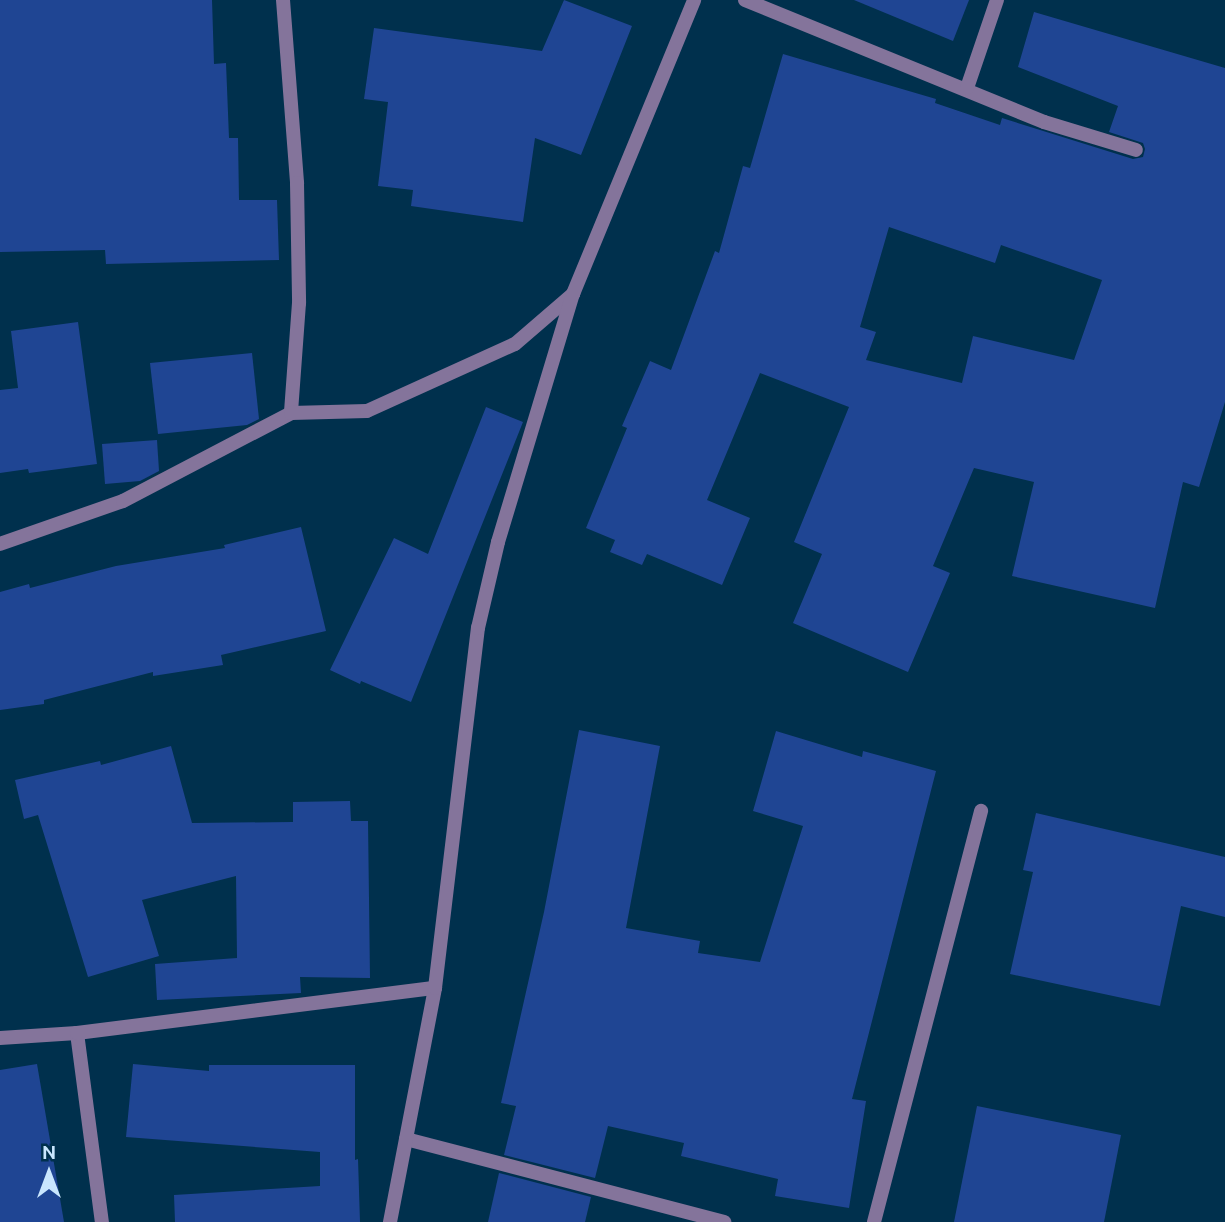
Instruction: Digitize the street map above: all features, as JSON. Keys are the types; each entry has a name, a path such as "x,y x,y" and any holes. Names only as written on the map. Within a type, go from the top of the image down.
{"street":[{"path":"284,0 298,210 299,303 291,413"},
{"path":"390,1222 435,988 478,628 498,542 573,294 694,0"},
{"path":"745,0 967,88 1044,122 1136,150"},
{"path":"967,88 998,0"},
{"path":"0,544 124,501 291,413 367,411 515,344 573,294"},
{"path":"874,1222 981,811"},
{"path":"0,1038 77,1033 435,988"},
{"path":"77,1033 102,1222"},
{"path":"406,1139 724,1222"}],"building":[{"path":"0,0 212,0 214,64 226,63 229,138 238,138 239,200 277,200 279,260 106,264 105,250 0,252"},
{"path":"564,0 632,26 581,155 535,138 523,222 411,206 413,190 378,186 388,102 364,99 374,28 542,51"},
{"path":"854,0 969,0 953,41"},
{"path":"1034,12 1225,68 1225,402 1199,487 1183,482 1155,608 1012,576 1034,482 974,468 933,566 950,573 908,672 793,623 822,554 794,542 849,407 760,373 707,500 750,518 722,585 647,554 642,565 610,552 615,540 586,528 627,428 622,426 650,361 671,370 715,251 719,253 743,166 750,168 783,54 936,99 935,103 1000,125 1002,118 1133,159 1143,157 1143,143 1109,132 1118,106 1018,67","holes":["889,227 995,263 1001,245 1102,280 1074,360 973,336 962,383 866,360 876,332 860,327"]},
{"path":"78,322 97,464 29,473 28,469 0,473 0,390 18,388 11,331"},
{"path":"252,353 259,419 247,425 158,434 150,363"},
{"path":"486,407 523,422 411,702 330,670 394,538 428,554"},
{"path":"157,440 159,471 140,481 105,484 102,444"},
{"path":"301,527 326,631 221,655 223,665 153,676 153,672 44,700 44,704 0,710 0,592 29,584 30,588 116,566 225,548 224,545"},
{"path":"579,730 660,746 626,928 700,941 698,953 760,962 803,826 753,811 776,731 862,757 863,751 936,771 852,1099 866,1101 849,1208 775,1196 778,1179 681,1156 684,1143 608,1126 595,1178 504,1155 516,1106 501,1103 544,912"},
{"path":"171,746 192,823 293,822 293,802 350,801 351,821 368,821 370,978 300,977 301,993 157,1000 155,964 237,958 236,876 142,900 159,956 88,977 38,815 24,819 15,780 100,761 101,765"},
{"path":"1036,813 1225,857 1225,917 1181,906 1160,1006 1010,974 1033,872 1023,870"},
{"path":"37,1064 64,1222 0,1222 0,1070"},
{"path":"133,1064 209,1071 209,1065 355,1065 355,1160 358,1159 360,1222 175,1222 174,1195 320,1186 320,1152 126,1137"},
{"path":"977,1106 1121,1135 1104,1222 954,1222"},
{"path":"499,1173 591,1197 585,1222 488,1222"}]}
